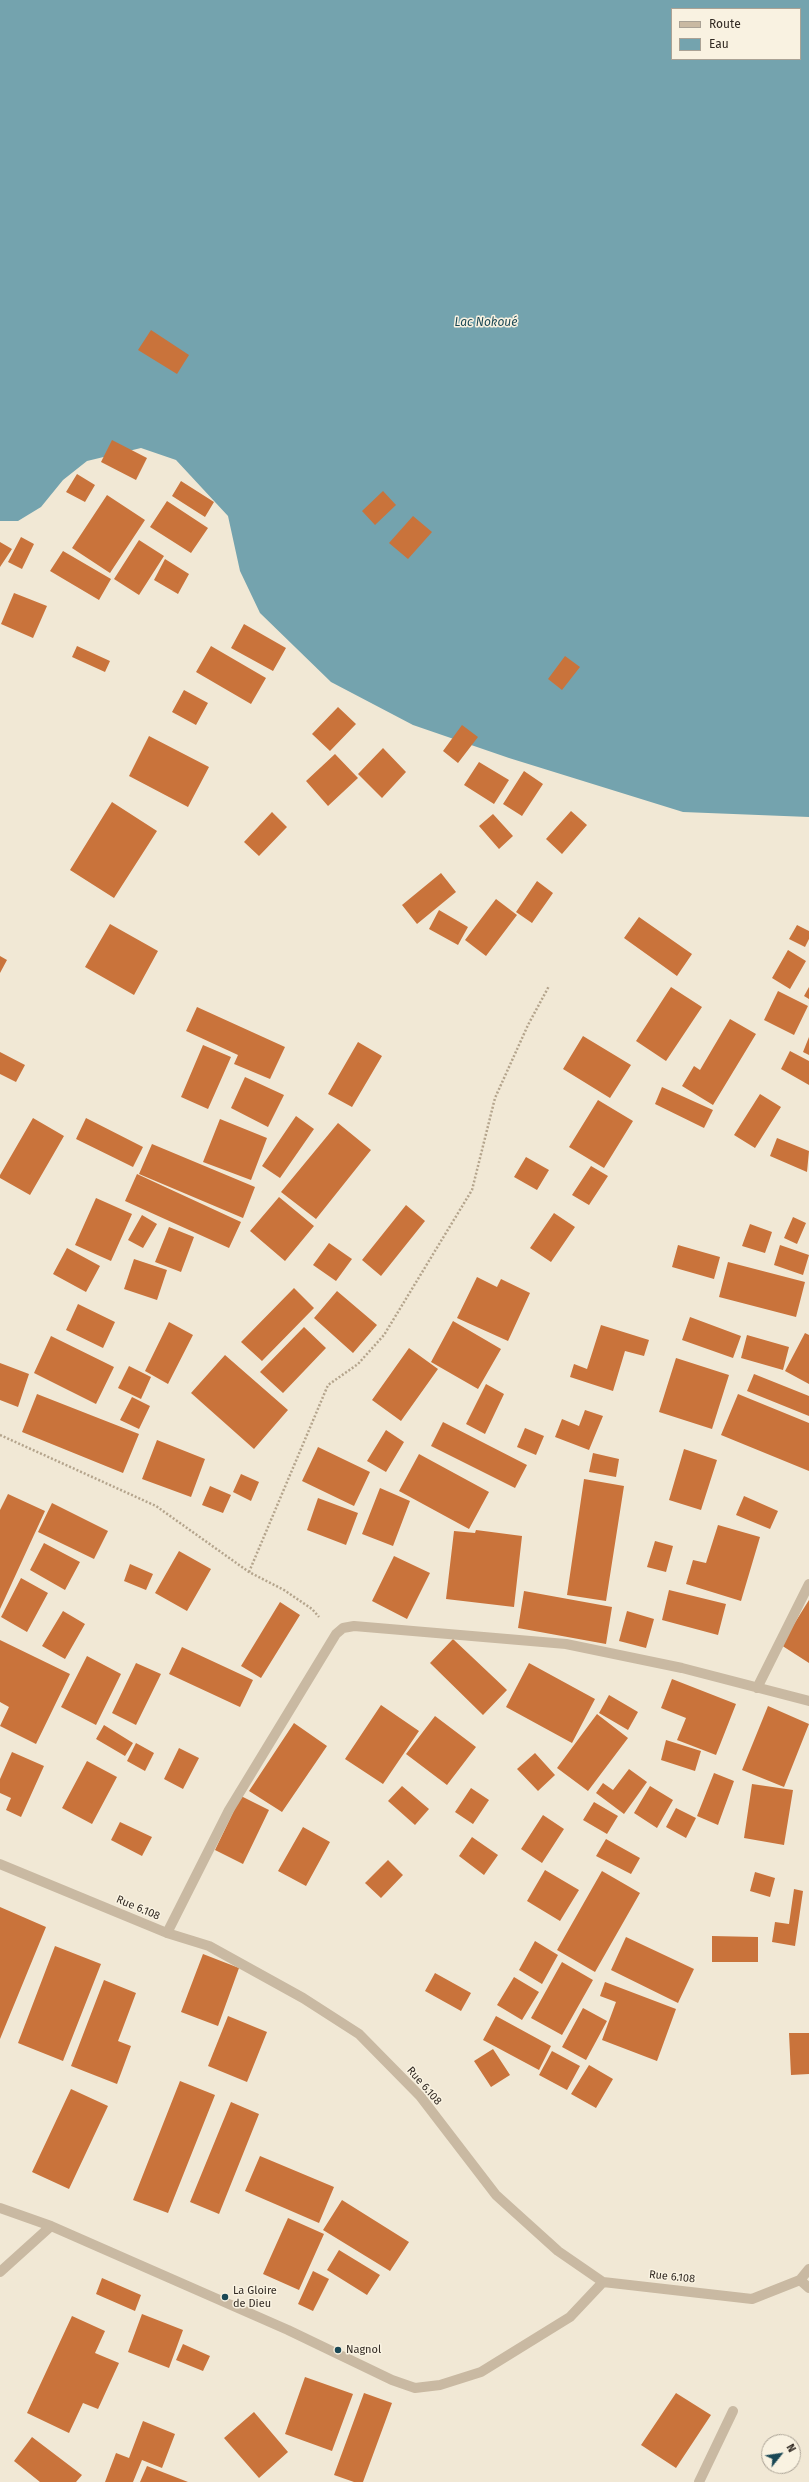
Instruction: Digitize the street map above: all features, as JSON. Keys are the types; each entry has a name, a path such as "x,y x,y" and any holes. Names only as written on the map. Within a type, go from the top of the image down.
{"street":[{"path":"757,1688 809,1584"},
{"path":"167,1933 229,1810 336,1634 343,1628 354,1626 566,1644 682,1668 809,1701"},
{"name":"Rue 6.108","path":"0,1864 167,1933 209,1946 303,1998 359,2034 420,2096 496,2196 558,2251 603,2282 688,2290 752,2299 800,2280"},
{"path":"0,2208 51,2226 288,2330 392,2380 416,2388 440,2386 481,2372 570,2317 603,2282"},
{"path":"0,2272 51,2226"},
{"path":"809,2269 800,2280 809,2288"},
{"path":"699,2482 733,2411"}],"path":[{"path":"249,1572 328,1385 358,1364 384,1334 472,1190 495,1098 528,1025 549,986"},
{"path":"0,1435 156,1506 249,1572 284,1590 312,1609 336,1634"}],"water":[{"name":"Lac Nokoué","path":"0,0 809,0 809,817 683,812 509,758 413,725 331,682 260,613 240,571 228,516 176,460 141,448 87,461 63,480 41,507 18,521 0,521"}],"building":[{"path":"151,330 189,355 177,374 138,350"},
{"path":"112,440 147,458 136,480 101,462"},
{"path":"77,474 95,485 85,502 66,492"},
{"path":"181,481 214,502 205,517 172,496"},
{"path":"383,491 396,505 375,525 362,511"},
{"path":"107,495 145,520 110,573 72,548"},
{"path":"167,501 208,528 191,553 150,527"},
{"path":"413,516 432,532 408,559 389,543"},
{"path":"21,537 34,544 22,569 8,562"},
{"path":"139,540 164,556 139,595 114,579"},
{"path":"0,542 12,549 0,567"},
{"path":"63,551 111,579 99,600 50,571"},
{"path":"165,559 189,574 178,594 154,580"},
{"path":"14,593 47,606 33,638 1,624"},
{"path":"244,624 286,648 273,671 231,648"},
{"path":"77,646 110,661 105,672 72,657"},
{"path":"211,646 266,678 251,704 196,672"},
{"path":"565,656 580,667 562,690 548,679"},
{"path":"184,690 208,703 196,725 172,712"},
{"path":"338,707 356,724 330,751 312,734"},
{"path":"462,725 478,737 458,763 443,751"},
{"path":"149,736 209,767 188,807 129,776"},
{"path":"383,748 406,772 382,798 358,774"},
{"path":"335,754 358,778 328,806 306,781"},
{"path":"479,762 509,780 494,804 464,785"},
{"path":"524,771 543,784 522,816 503,804"},
{"path":"112,802 157,831 114,898 70,870"},
{"path":"571,811 587,825 562,854 546,839"},
{"path":"272,812 287,827 259,856 244,842"},
{"path":"493,814 513,836 499,849 479,826"},
{"path":"441,873 456,892 417,924 402,905"},
{"path":"537,881 553,893 532,923 516,912"},
{"path":"496,899 517,915 486,956 465,940"},
{"path":"439,910 468,927 458,945 429,929"},
{"path":"639,917 692,954 677,976 624,938"},
{"path":"110,924 158,951 134,995 85,967"},
{"path":"797,925 809,931 809,939 805,947 789,939"},
{"path":"788,950 806,961 790,989 772,978"},
{"path":"0,956 7,960 0,973"},
{"path":"671,987 702,1007 666,1061 636,1041"},
{"path":"809,987 809,999 804,996"},
{"path":"778,991 808,1006 794,1035 764,1020"},
{"path":"197,1007 285,1047 270,1079 234,1064 238,1055 186,1031"},
{"path":"730,1019 756,1034 713,1105 682,1086 694,1066 700,1070"},
{"path":"583,1036 631,1065 610,1098 563,1069"},
{"path":"809,1037 809,1055 803,1052"},
{"path":"358,1042 382,1056 352,1107 328,1094"},
{"path":"203,1045 231,1057 208,1109 181,1097"},
{"path":"790,1051 809,1061 809,1085 781,1069"},
{"path":"0,1052 25,1065 16,1082 0,1074"},
{"path":"245,1077 284,1095 268,1127 231,1108"},
{"path":"662,1087 713,1110 704,1128 655,1104"},
{"path":"760,1094 781,1107 755,1148 734,1135"},
{"path":"598,1100 633,1121 604,1168 569,1147"},
{"path":"296,1116 314,1129 280,1178 262,1166"},
{"path":"33,1118 64,1136 30,1195 0,1178 0,1175"},
{"path":"86,1118 143,1147 133,1167 76,1139"},
{"path":"220,1119 267,1138 251,1180 203,1162"},
{"path":"338,1123 371,1150 316,1219 281,1192"},
{"path":"777,1138 809,1151 807,1172 770,1156"},
{"path":"152,1144 255,1187 243,1218 139,1174"},
{"path":"526,1157 549,1170 537,1190 514,1177"},
{"path":"591,1166 608,1176 589,1205 572,1195"},
{"path":"137,1174 241,1222 229,1248 125,1201"},
{"path":"279,1197 314,1226 285,1261 250,1231"},
{"path":"96,1198 132,1214 111,1261 75,1245"},
{"path":"406,1205 425,1221 381,1276 362,1260"},
{"path":"554,1213 575,1227 551,1262 530,1248"},
{"path":"142,1215 157,1224 143,1248 128,1240"},
{"path":"793,1217 806,1223 797,1244 784,1238"},
{"path":"750,1224 772,1232 765,1253 742,1246"},
{"path":"169,1227 194,1237 181,1272 155,1262"},
{"path":"329,1243 352,1259 336,1281 313,1265"},
{"path":"678,1245 720,1257 714,1279 672,1267"},
{"path":"780,1245 809,1255 803,1275 774,1265"},
{"path":"67,1248 100,1266 86,1292 53,1274"},
{"path":"134,1259 167,1270 157,1300 124,1289"},
{"path":"728,1262 805,1282 796,1317 719,1297"},
{"path":"477,1277 497,1287 501,1279 530,1293 508,1341 457,1318"},
{"path":"294,1288 314,1308 262,1361 241,1342"},
{"path":"337,1291 377,1325 353,1353 314,1318"},
{"path":"78,1304 115,1322 103,1348 66,1330"},
{"path":"690,1317 741,1336 733,1358 682,1340"},
{"path":"453,1321 501,1349 478,1389 431,1362"},
{"path":"169,1322 193,1335 168,1384 145,1371"},
{"path":"601,1325 649,1340 644,1356 625,1351 613,1391 570,1377 574,1364 587,1369"},
{"path":"304,1327 326,1348 283,1393 260,1372"},
{"path":"805,1333 809,1335 809,1384 785,1371"},
{"path":"747,1335 789,1347 783,1370 741,1358"},
{"path":"51,1336 114,1367 96,1404 34,1373"},
{"path":"409,1348 438,1369 401,1421 372,1400"},
{"path":"225,1355 288,1410 254,1449 191,1393"},
{"path":"676,1358 729,1375 712,1429 659,1412"},
{"path":"0,1363 29,1374 18,1407 0,1400"},
{"path":"129,1366 151,1377 141,1399 118,1388"},
{"path":"754,1374 809,1396 809,1416 747,1391"},
{"path":"486,1384 504,1394 485,1434 466,1424"},
{"path":"37,1394 139,1434 123,1473 22,1432"},
{"path":"738,1394 809,1423 809,1471 721,1435"},
{"path":"132,1397 150,1406 139,1429 120,1420"},
{"path":"585,1410 603,1416 589,1450 555,1437 562,1419 579,1426"},
{"path":"443,1422 527,1465 515,1488 431,1446"},
{"path":"525,1428 544,1436 536,1455 517,1447"},
{"path":"386,1430 404,1442 386,1472 367,1461"},
{"path":"157,1440 205,1459 191,1497 142,1479"},
{"path":"318,1447 370,1472 354,1506 302,1481"},
{"path":"684,1449 717,1460 701,1510 669,1500"},
{"path":"593,1453 619,1459 616,1477 589,1472"},
{"path":"419,1454 489,1492 469,1529 399,1491"},
{"path":"241,1474 259,1482 251,1501 233,1492"},
{"path":"584,1479 624,1486 606,1601 567,1595"},
{"path":"210,1486 231,1495 223,1513 202,1505"},
{"path":"380,1488 410,1501 393,1546 362,1534"},
{"path":"8,1494 45,1511 0,1609 0,1510"},
{"path":"744,1496 778,1511 770,1529 736,1515"},
{"path":"318,1498 358,1513 346,1545 307,1530"},
{"path":"52,1503 108,1531 94,1559 38,1532"},
{"path":"718,1525 760,1537 741,1601 686,1584 693,1560 706,1563"},
{"path":"476,1530 522,1536 514,1607 446,1599 454,1531 475,1533"},
{"path":"655,1541 673,1546 666,1572 647,1567"},
{"path":"44,1543 80,1562 65,1590 30,1570"},
{"path":"179,1551 211,1569 187,1611 155,1593"},
{"path":"394,1556 430,1573 407,1619 372,1601"},
{"path":"130,1564 153,1574 146,1590 124,1581"},
{"path":"21,1578 48,1593 27,1632 1,1617"},
{"path":"669,1590 726,1604 718,1635 662,1620"},
{"path":"524,1591 612,1607 606,1644 518,1628"},
{"path":"809,1600 809,1663 781,1645"},
{"path":"280,1602 300,1615 261,1678 241,1666"},
{"path":"63,1611 85,1624 65,1659 42,1646"},
{"path":"627,1611 654,1619 646,1648 619,1641"},
{"path":"453,1639 507,1690 483,1715 430,1663"},
{"path":"0,1640 70,1674 36,1744 0,1726 9,1707 0,1702"},
{"path":"182,1647 253,1680 240,1707 169,1674"},
{"path":"87,1656 121,1674 96,1725 61,1707"},
{"path":"136,1663 161,1674 136,1725 112,1713"},
{"path":"529,1663 595,1699 572,1743 506,1707"},
{"path":"672,1679 736,1704 716,1755 677,1740 686,1718 661,1708"},
{"path":"609,1695 638,1712 628,1730 599,1713"},
{"path":"381,1705 419,1731 383,1784 345,1759"},
{"path":"768,1706 809,1724 784,1787 742,1770"},
{"path":"597,1714 628,1738 588,1791 557,1768"},
{"path":"435,1716 476,1747 447,1785 406,1754"},
{"path":"294,1723 327,1746 282,1812 249,1791"},
{"path":"104,1725 133,1743 125,1756 96,1739"},
{"path":"666,1740 701,1751 695,1771 661,1760"},
{"path":"136,1743 154,1753 145,1771 127,1761"},
{"path":"179,1748 199,1758 183,1789 164,1779"},
{"path":"12,1752 44,1766 21,1817 6,1810 11,1798 0,1793 0,1779"},
{"path":"535,1753 555,1775 538,1791 517,1769"},
{"path":"87,1761 117,1777 92,1824 62,1808"},
{"path":"629,1769 647,1782 624,1814 596,1793 603,1783 613,1790"},
{"path":"714,1773 734,1781 718,1825 697,1816"},
{"path":"752,1784 793,1790 784,1845 744,1838"},
{"path":"402,1786 429,1809 415,1825 388,1801"},
{"path":"650,1786 673,1800 657,1828 634,1813"},
{"path":"471,1788 489,1800 473,1824 455,1812"},
{"path":"241,1796 269,1810 243,1864 215,1850"},
{"path":"594,1802 618,1816 607,1834 583,1820"},
{"path":"676,1808 696,1818 686,1838 666,1827"},
{"path":"543,1815 564,1829 542,1863 521,1849"},
{"path":"120,1822 152,1837 142,1856 111,1840"},
{"path":"303,1827 330,1842 306,1886 278,1871"},
{"path":"472,1837 498,1855 484,1875 459,1856"},
{"path":"606,1839 640,1858 631,1874 596,1856"},
{"path":"388,1860 403,1875 381,1898 365,1883"},
{"path":"545,1870 579,1890 560,1921 527,1901"},
{"path":"602,1871 640,1893 595,1972 557,1950"},
{"path":"755,1872 775,1878 770,1897 750,1891"},
{"path":"794,1889 803,1891 795,1946 772,1942 775,1922 789,1924"},
{"path":"0,1907 46,1927 0,2039"},
{"path":"712,1936 758,1937 758,1962 712,1962"},
{"path":"626,1937 694,1969 678,2003 611,1970"},
{"path":"535,1941 558,1955 542,1984 519,1970"},
{"path":"55,1946 101,1964 63,2061 18,2043"},
{"path":"203,1954 239,1968 218,2026 181,2012"},
{"path":"562,1962 593,1980 562,2035 531,2018"},
{"path":"435,1973 471,1993 461,2011 425,1991"},
{"path":"514,1977 539,1992 522,2020 497,2005"},
{"path":"104,1980 136,1993 118,2041 131,2046 117,2084 71,2066"},
{"path":"605,1982 676,2009 657,2061 602,2040 616,2002 600,1996"},
{"path":"583,2008 607,2021 586,2060 562,2047"},
{"path":"228,2016 267,2032 247,2082 208,2066"},
{"path":"496,2016 551,2046 539,2070 483,2040"},
{"path":"789,2033 809,2033 809,2074 791,2075"},
{"path":"493,2049 510,2075 491,2087 474,2061"},
{"path":"552,2051 580,2066 567,2090 539,2075"},
{"path":"589,2065 613,2079 596,2108 571,2094"},
{"path":"180,2081 215,2095 168,2213 133,2200"},
{"path":"71,2089 108,2106 69,2189 32,2172"},
{"path":"231,2102 259,2114 219,2214 190,2202"},
{"path":"260,2156 334,2187 319,2223 245,2191"},
{"path":"342,2200 409,2242 390,2271 323,2230"},
{"path":"288,2218 324,2234 299,2290 263,2274"},
{"path":"339,2250 380,2275 367,2295 327,2270"},
{"path":"313,2271 329,2279 313,2311 298,2304"},
{"path":"102,2278 141,2295 135,2311 96,2294"},
{"path":"142,2314 183,2330 169,2368 128,2352"},
{"path":"72,2316 105,2331 95,2353 119,2363 98,2409 83,2403 69,2433 27,2413"},
{"path":"183,2344 210,2356 203,2371 176,2360"},
{"path":"305,2377 353,2394 332,2451 285,2434"},
{"path":"364,2393 392,2403 363,2482 354,2482 334,2475"},
{"path":"676,2393 711,2415 676,2468 641,2445"},
{"path":"254,2412 288,2452 259,2478 224,2438"},
{"path":"143,2421 175,2434 162,2468 142,2460 133,2482 105,2482 116,2453 129,2458"},
{"path":"32,2437 82,2475 76,2482 40,2482 14,2461"},
{"path":"147,2466 188,2482 140,2482"}],"place":[{"name":"La Gloire de Dieu","path":"225,2297"},
{"name":"Nagnol","path":"338,2350"}]}
